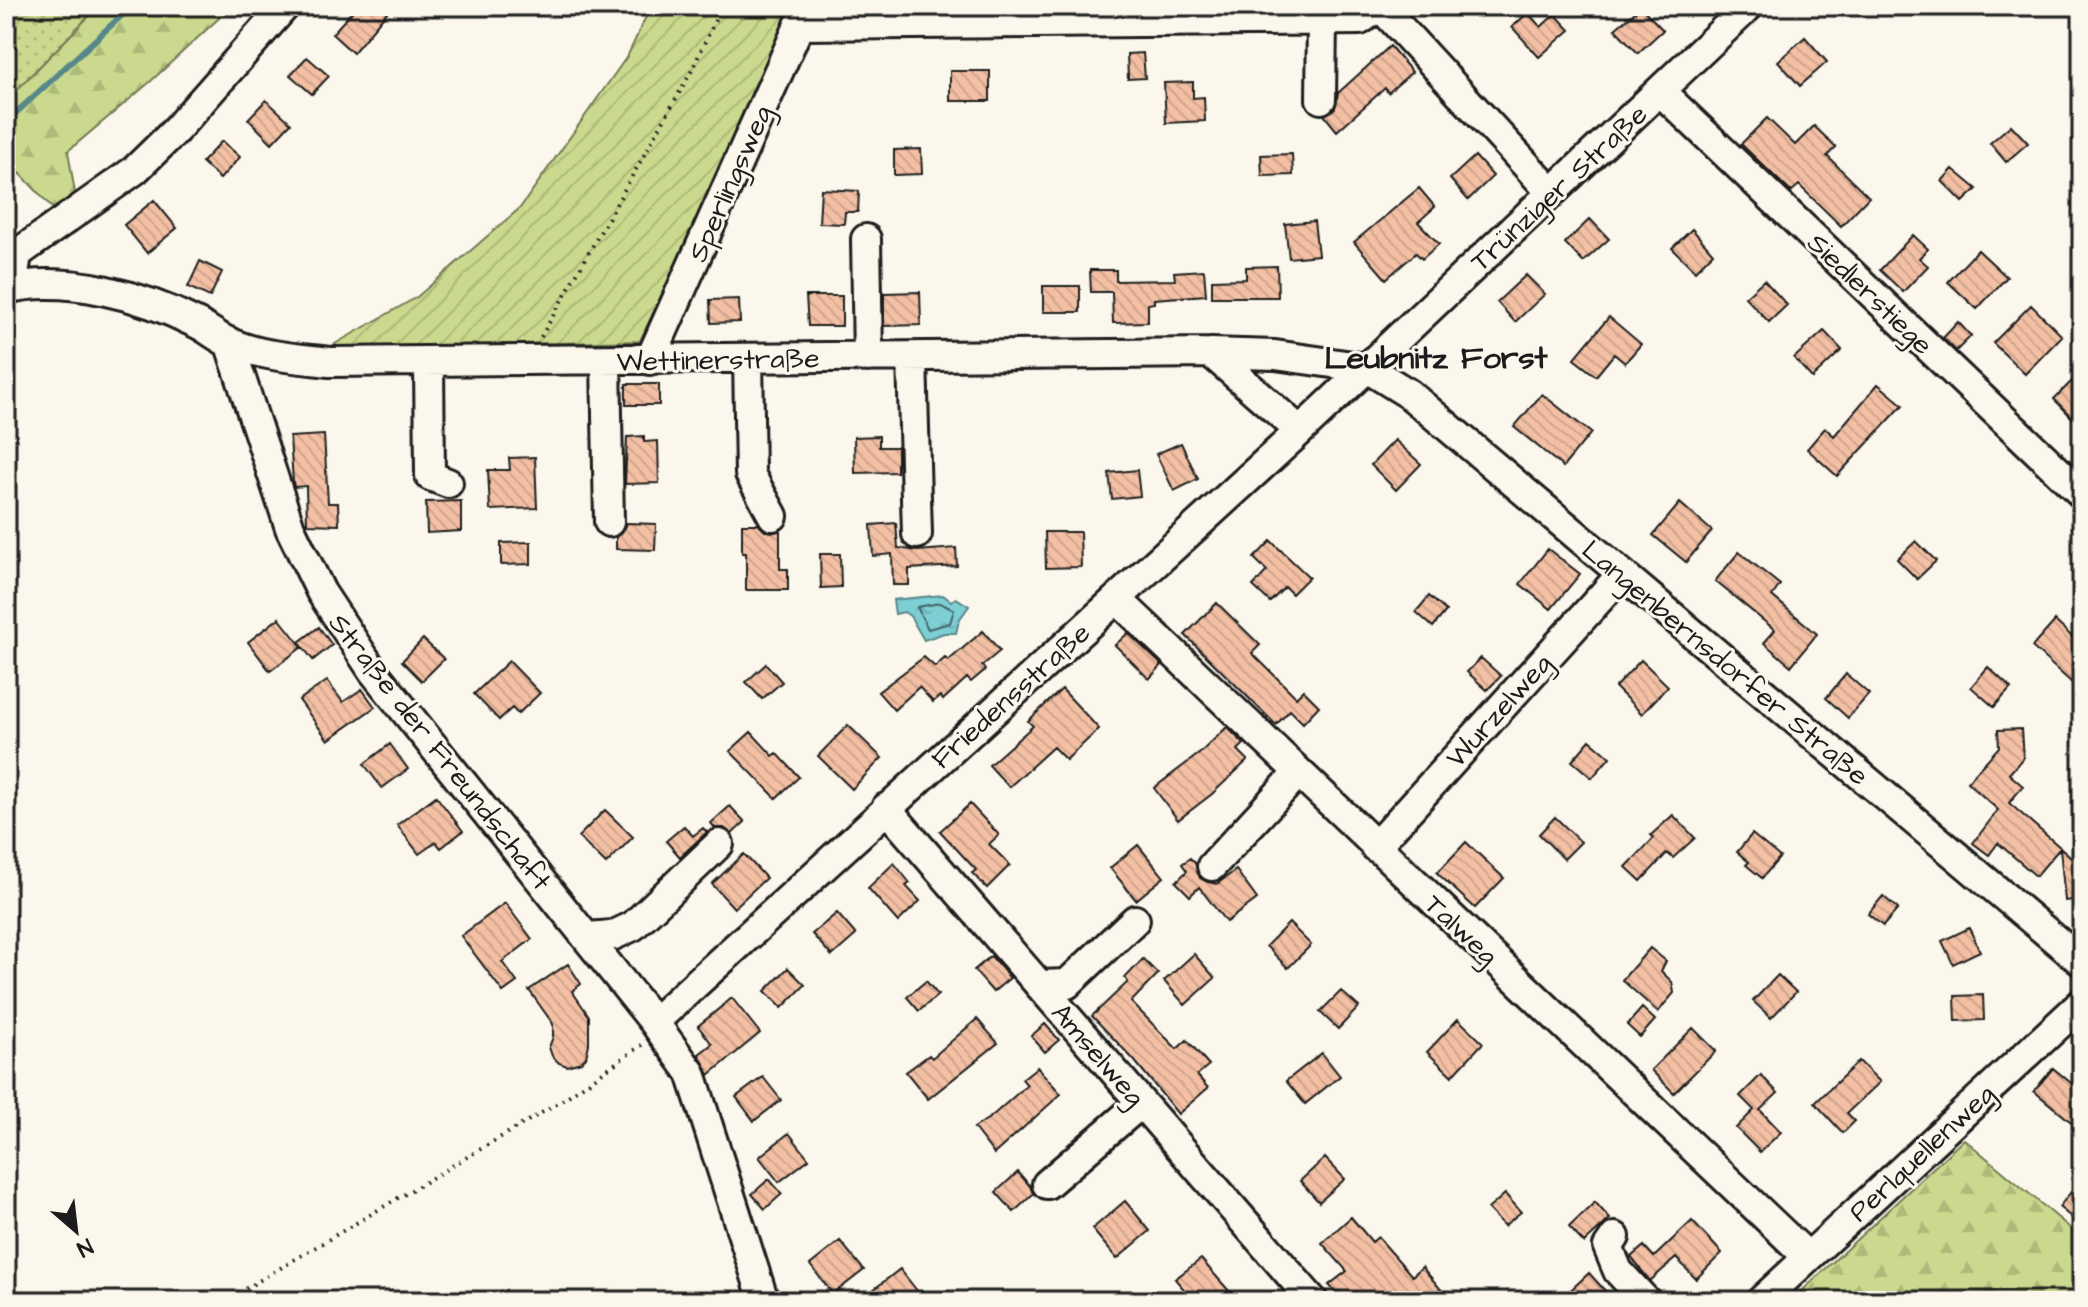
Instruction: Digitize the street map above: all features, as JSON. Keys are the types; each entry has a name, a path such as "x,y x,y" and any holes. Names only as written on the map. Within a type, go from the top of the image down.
{"street":[{"path":"229,342 196,323 137,298 62,284 9,288 17,254 135,170 175,131 285,6"},
{"path":"804,15 1360,20 1380,6 1551,192"},
{"name":"Trünziger Straße","path":"1367,368 1749,6"},
{"name":"Sperlingsweg","path":"650,360 804,15"},
{"path":"1321,99 1322,20"},
{"name":"Siedlerstiege","path":"1660,91 2082,494"},
{"path":"866,239 868,357"},
{"name":"Wettinerstraße","path":"229,342 278,356 330,362 1211,353 1275,355 1367,368"},
{"name":"Straße der Freundschaft","path":"229,342 290,528 321,592 373,671 658,1027 691,1073 764,1301"},
{"path":"1211,353 1300,431"},
{"path":"912,357 917,534"},
{"path":"748,359 750,474 773,516"},
{"path":"606,360 609,522"},
{"path":"429,362 430,476 448,483"},
{"name":"Friedensstraße","path":"658,1027 886,808 1367,368"},
{"name":"Langenbernsdorfer Straße","path":"1367,368 1409,394 2082,962"},
{"name":"Wurzelweg","path":"1375,847 1622,574"},
{"name":"Talweg","path":"1117,599 1808,1257"},
{"path":"1212,866 1298,773"},
{"name":"Amselweg","path":"886,808 1313,1301"},
{"path":"586,937 614,935 633,926 719,844"},
{"path":"1039,985 1067,984 1135,920"},
{"name":"Perlquellenweg","path":"1761,1301 2082,1003"},
{"path":"1047,1184 1141,1103"},
{"path":"1615,1237 1608,1247 1618,1271 1646,1301"}],"path":[{"path":"529,360 691,72 722,6"},
{"path":"225,1301 558,1103 609,1070 658,1027"}],"green space":[{"path":"6,6 99,6 6,101"},
{"path":"99,6 232,6 150,82 68,151 75,193 55,211 20,173 6,185 6,101"},
{"path":"651,6 796,6 640,341 326,349 417,297 520,208 628,55"},
{"path":"1964,1139 2082,1238 2082,1301 1791,1301"}],"water":[{"path":"943,595 951,601 956,598 969,606 959,620 956,633 944,633 924,640 910,616 904,612 895,614 893,600"}],"building":[{"path":"357,6 392,6 353,53 332,34"},
{"path":"1641,7 1663,30 1638,53 1615,29"},
{"path":"1528,13 1541,27 1555,14 1570,30 1539,57 1512,27"},
{"path":"1805,37 1827,62 1800,86 1778,61"},
{"path":"1390,46 1412,72 1388,93 1385,88 1337,131 1324,115 1335,108 1338,93"},
{"path":"1143,53 1145,78 1128,79 1127,54"},
{"path":"307,57 329,76 312,94 290,75"},
{"path":"950,71 990,71 990,101 950,101"},
{"path":"1193,82 1193,98 1204,97 1205,121 1166,123 1164,83"},
{"path":"266,100 291,123 272,143 248,119"},
{"path":"1767,118 1795,145 1814,126 1836,147 1827,156 1869,197 1841,226 1799,185 1791,192 1741,144"},
{"path":"2011,125 2028,143 2006,162 1990,143"},
{"path":"222,141 240,157 220,179 202,162"},
{"path":"921,149 922,174 894,175 894,150"},
{"path":"1292,154 1293,175 1262,176 1261,155"},
{"path":"1475,156 1493,176 1468,200 1450,179"},
{"path":"1953,169 1977,189 1963,202 1942,181"},
{"path":"1419,188 1435,207 1418,222 1439,244 1422,259 1416,253 1386,279 1354,242"},
{"path":"821,189 859,191 858,212 845,212 844,224 819,223"},
{"path":"154,200 177,228 147,253 124,225"},
{"path":"1590,219 1609,239 1583,262 1565,243"},
{"path":"1314,221 1318,255 1289,258 1285,224"},
{"path":"1692,229 1713,253 1695,271 1672,248"},
{"path":"1913,235 1928,249 1919,258 1928,266 1903,292 1880,270"},
{"path":"1978,250 2007,277 1977,309 1948,282"},
{"path":"200,261 222,272 210,297 188,287"},
{"path":"1277,266 1278,297 1212,297 1212,280 1246,279 1246,267"},
{"path":"1090,270 1116,270 1116,281 1175,280 1174,272 1204,270 1206,295 1154,299 1154,303 1148,304 1148,322 1113,323 1112,292 1091,292"},
{"path":"1526,275 1545,294 1515,322 1497,302"},
{"path":"1764,280 1787,305 1769,322 1745,297"},
{"path":"1043,286 1080,286 1080,312 1043,312"},
{"path":"920,292 921,325 884,326 884,293"},
{"path":"806,296 842,296 842,326 808,326"},
{"path":"739,299 740,322 711,323 710,300"},
{"path":"2031,305 2062,336 2025,374 1993,343"},
{"path":"1609,317 1641,344 1625,363 1614,354 1596,376 1574,359"},
{"path":"1958,322 1971,336 1956,351 1943,338"},
{"path":"1824,331 1842,350 1812,378 1794,358"},
{"path":"2082,371 2082,428 2054,399"},
{"path":"626,384 659,384 659,405 626,405"},
{"path":"1878,384 1903,405 1837,476 1807,449 1825,428 1834,436"},
{"path":"1542,394 1591,433 1563,467 1514,427"},
{"path":"324,435 328,503 338,503 339,525 307,524 306,486 294,487 293,482 290,437"},
{"path":"644,436 644,442 658,441 659,483 625,484 627,437"},
{"path":"879,436 879,447 897,447 897,472 855,473 854,437"},
{"path":"1395,440 1421,464 1396,490 1371,465"},
{"path":"1181,443 1198,479 1174,491 1156,454"},
{"path":"535,457 537,508 490,510 488,470 510,470 509,458"},
{"path":"1137,470 1140,496 1112,499 1109,473"},
{"path":"461,501 461,531 427,533 426,502"},
{"path":"1680,503 1712,531 1686,562 1653,535"},
{"path":"626,523 656,524 655,550 616,549 616,537"},
{"path":"896,523 898,548 917,551 956,548 957,566 909,569 909,585 893,585 892,554 873,556 871,525"},
{"path":"742,524 758,524 765,531 780,531 780,569 788,569 788,590 746,590"},
{"path":"1045,532 1080,532 1081,567 1046,568"},
{"path":"1271,541 1309,577 1292,594 1285,587 1270,602 1253,586 1267,571 1254,558"},
{"path":"1916,541 1936,561 1917,579 1897,559"},
{"path":"531,542 531,564 501,565 501,543"},
{"path":"1548,549 1580,574 1551,609 1520,584"},
{"path":"1739,552 1780,585 1772,596 1817,634 1791,666 1764,643 1775,630 1715,581"},
{"path":"820,554 840,554 841,587 821,588"},
{"path":"1429,596 1446,611 1433,627 1416,612"},
{"path":"1217,603 1260,645 1252,653 1296,697 1303,690 1319,706 1303,723 1290,710 1276,725 1185,635"},
{"path":"279,618 302,647 270,671 248,642"},
{"path":"2055,621 2082,646 2082,692 2032,647"},
{"path":"319,627 332,645 313,660 299,642"},
{"path":"983,631 1000,651 982,666 985,670 971,682 967,678 943,700 940,696 933,702 919,687 894,710 878,692 924,657 935,667 945,658 948,661"},
{"path":"1128,633 1162,665 1149,679 1115,645"},
{"path":"423,639 444,659 422,681 402,661"},
{"path":"1481,658 1501,676 1487,690 1467,672"},
{"path":"1641,660 1668,686 1642,714 1615,687"},
{"path":"509,661 540,693 518,714 512,708 499,720 474,694"},
{"path":"766,664 782,682 762,699 746,682"},
{"path":"1988,667 2011,688 1994,707 1971,687"},
{"path":"1846,674 1869,694 1848,718 1826,698"},
{"path":"327,681 343,702 362,689 375,707 328,740 299,700"},
{"path":"1062,689 1099,729 1066,760 1053,747 1009,787 989,765 1033,726 1028,721"},
{"path":"848,725 882,758 852,789 818,756"},
{"path":"1227,727 1244,744 1238,750 1248,760 1178,820 1154,788 1200,753"},
{"path":"2021,729 2023,758 2009,774 2023,786 2009,803 2076,861 2082,860 2082,899 2065,901 2060,848 2036,876 1998,843 1989,855 1973,843 1998,810 1967,782 1999,747 1998,730"},
{"path":"751,732 773,756 777,753 799,777 776,798 730,751"},
{"path":"1590,740 1610,757 1592,778 1572,761"},
{"path":"390,744 408,769 382,788 364,764"},
{"path":"436,796 463,831 441,848 436,842 419,854 397,825"},
{"path":"970,804 999,835 989,844 1010,865 987,888 972,873 976,870 940,831"},
{"path":"730,806 745,822 732,834 724,828 715,828 711,823"},
{"path":"605,810 633,837 606,864 578,837"},
{"path":"1673,815 1695,838 1673,858 1667,853 1641,881 1626,867 1654,838 1651,835"},
{"path":"1555,817 1581,842 1564,859 1539,834"},
{"path":"684,826 693,836 703,828 707,832 680,857 666,841"},
{"path":"1752,834 1780,857 1762,878 1746,865 1749,862 1737,852"},
{"path":"1466,842 1504,878 1475,908 1437,873"},
{"path":"1138,845 1164,877 1136,900 1110,868"},
{"path":"744,854 766,878 734,908 712,884"},
{"path":"1190,858 1200,878 1208,882 1217,884 1236,870 1257,899 1226,922 1199,887 1190,896 1176,882 1187,871 1182,864"},
{"path":"894,863 910,883 906,886 920,901 898,922 868,888"},
{"path":"1883,896 1898,909 1883,926 1868,914"},
{"path":"505,903 532,939 502,962 517,982 503,992 461,936"},
{"path":"837,913 856,935 832,956 812,934"},
{"path":"1289,923 1311,945 1288,968 1266,946"},
{"path":"1969,928 1980,951 1953,964 1942,941"},
{"path":"1650,948 1666,961 1661,971 1672,982 1674,993 1658,1012 1622,980"},
{"path":"1194,954 1215,978 1185,1005 1164,981"},
{"path":"991,956 1010,978 993,992 974,970"},
{"path":"1143,959 1158,974 1131,1002 1177,1049 1187,1040 1209,1065 1197,1075 1208,1088 1178,1114 1134,1060 1092,1016 1128,982 1125,978"},
{"path":"568,964 581,984 572,991 589,1016 589,1044 586,1057 581,1062 567,1066 552,1056 549,1047 553,1024 529,990"},
{"path":"788,968 805,985 782,1008 765,991"},
{"path":"1778,975 1796,992 1771,1018 1753,1001"},
{"path":"926,981 938,995 919,1011 907,997"},
{"path":"1341,991 1359,1007 1338,1029 1320,1012"},
{"path":"1983,995 1984,1020 1956,1021 1955,996"},
{"path":"732,998 760,1033 709,1075 699,1054 712,1044 698,1026"},
{"path":"1642,1008 1655,1020 1640,1037 1627,1025"},
{"path":"977,1019 998,1043 928,1099 906,1072 929,1055 932,1058"},
{"path":"1458,1019 1483,1043 1452,1076 1427,1052"},
{"path":"1045,1024 1059,1040 1045,1052 1031,1036"},
{"path":"1693,1028 1716,1051 1674,1093 1651,1070"},
{"path":"1322,1053 1340,1076 1305,1104 1286,1081"},
{"path":"1859,1061 1880,1082 1847,1113 1855,1121 1843,1133 1815,1103"},
{"path":"1037,1067 1061,1094 994,1154 974,1128 1027,1085 1022,1079"},
{"path":"2053,1068 2082,1092 2082,1131 2034,1091"},
{"path":"1761,1075 1778,1093 1760,1110 1781,1132 1760,1152 1736,1128 1754,1110 1740,1096"},
{"path":"763,1077 781,1100 754,1121 736,1097"},
{"path":"789,1133 809,1159 779,1182 759,1157"},
{"path":"1325,1158 1345,1179 1319,1202 1300,1181"},
{"path":"1018,1172 1033,1194 1014,1212 996,1192"},
{"path":"769,1179 782,1194 765,1209 752,1194"},
{"path":"2071,1192 2082,1202 2082,1226 2059,1207"},
{"path":"1505,1194 1521,1212 1504,1226 1488,1209"},
{"path":"1125,1201 1150,1231 1117,1259 1092,1229"},
{"path":"1595,1202 1610,1219 1584,1243 1569,1227"},
{"path":"1351,1217 1372,1242 1378,1237 1412,1276 1422,1267 1443,1292 1433,1301 1343,1301 1329,1285 1347,1271 1322,1243"},
{"path":"1692,1221 1722,1253 1696,1279 1676,1258 1650,1281 1631,1257 1644,1246 1654,1257"},
{"path":"840,1241 864,1270 833,1294 810,1265"},
{"path":"1201,1259 1238,1301 1194,1301 1175,1279"},
{"path":"900,1269 925,1301 859,1301"},
{"path":"1589,1273 1607,1293 1598,1301 1559,1301"}],"waterway":[{"path":"6,122 132,6"}],"district":[{"name":"Leubnitz Forst","path":"1436,357"}]}
